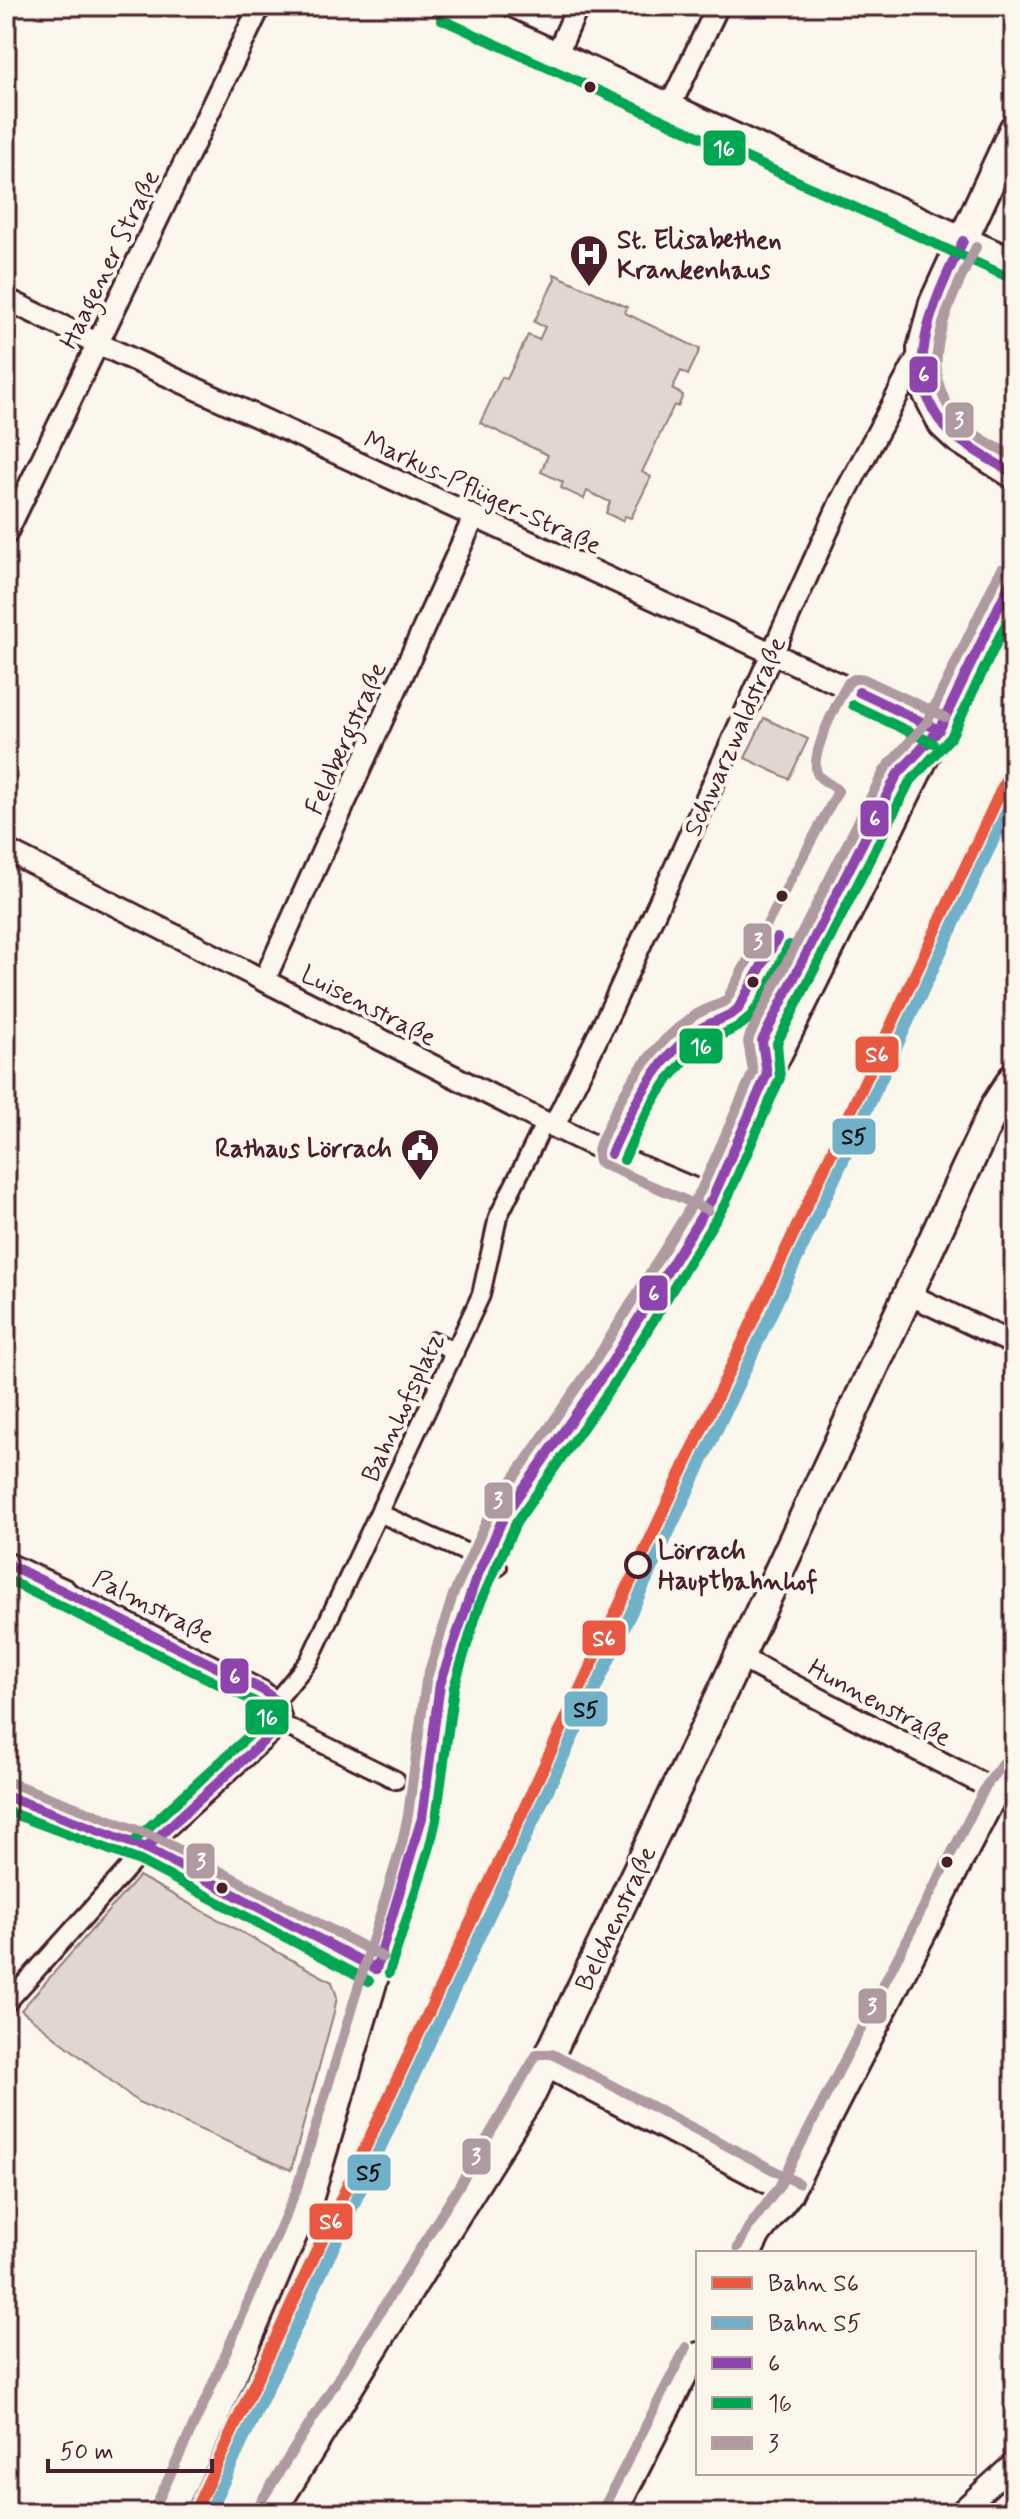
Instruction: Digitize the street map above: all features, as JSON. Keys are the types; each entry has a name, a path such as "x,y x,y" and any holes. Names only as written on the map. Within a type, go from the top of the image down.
{"main road":[{"path":"447,6 1014,264"},
{"path":"1014,129 934,303 922,349 924,386 943,424 958,438 1014,474"},
{"path":"168,2513 219,2405 309,2196 415,1847 422,1818 440,1684 504,1516 608,1368 713,1197 767,1074 1014,575"},
{"name":"Belchenstraße","path":"270,2513 468,2198 545,2066 996,1105 1014,1077"}],"street":[{"name":"Haagener Straße","path":"8,523 260,6"},
{"path":"669,108 718,6"},
{"path":"556,56 577,8"},
{"name":"Markus-Pflüger-Straße","path":"6,299 939,730"},
{"name":"Schwarzwaldstraße","path":"549,1124 612,1007 841,501 922,349"},
{"name":"Feldbergstraße","path":"264,981 474,517"},
{"name":"Luisenstraße","path":"6,850 549,1124 713,1197"},
{"name":"Bahnhofsplatz","path":"276,1701 309,1661 481,1295 498,1217 549,1124"},
{"path":"908,1294 1014,1344"},
{"path":"434,1341 455,1352"},
{"path":"379,1513 488,1564"},
{"name":"Palmstraße","path":"6,1563 263,1690 276,1701"},
{"name":"Hunnenstraße","path":"739,1657 998,1792"},
{"path":"6,2004 146,1848 277,1729 282,1716 276,1701"},
{"path":"277,1729 288,1727 396,1780"},
{"path":"752,2251 760,2235 791,2195 998,1792 1014,1771"},
{"path":"6,1796 146,1848 376,1969"},
{"path":"545,2066 791,2195"},
{"path":"616,2513 696,2357"},
{"path":"959,2513 1014,2463"}],"shaded area":[{"path":"554,274 627,307 625,313 700,349 688,375 681,371 672,389 683,395 678,407 674,405 642,472 651,477 631,518 625,516 622,521 606,513 610,502 587,491 584,499 561,488 563,482 541,472 548,455 480,423 502,377 507,379 528,335 539,340 545,327 534,322 555,279"},
{"path":"764,718 808,739 789,779 745,758"},
{"path":"139,1876 332,1982 337,1997 334,2012 291,2170 138,2102 21,2010"}],"rail line":[{"name":"S6","path":"194,2513 1014,763"},
{"name":"S5","path":"209,2513 1014,796"}],"transit line":[{"name":"16","path":"441,19 1008,277"},
{"name":"6","path":"963,241 941,288 925,339 925,389 935,413 952,434 1014,474"},
{"name":"3","path":"976,247 956,288 940,333 938,378 944,399 958,419 977,436 1014,457"},
{"name":"3","path":"155,2507 206,2399 296,2191 402,1843 426,1681 453,1595 492,1509 596,1360 701,1190 753,1072 748,1042 750,1035 885,769 927,722 1001,569"},
{"name":"6","path":"767,1074 762,1041 897,775 939,730 1014,575"},
{"name":"16","path":"389,1973 436,1820 454,1687 479,1606 516,1523 620,1375 725,1204 780,1078 777,1043 909,783 951,737 1014,607"},
{"name":"3","path":"708,1210 600,1163 599,1146 614,1112 632,1081 665,1040 696,1015 726,1001 838,791 818,775 817,756 848,683 854,679 864,679 945,717"},
{"name":"6","path":"859,692 939,730"},
{"name":"16","path":"853,705 933,743"},
{"name":"6","path":"611,1154 637,1101 658,1069 684,1041 738,1009 777,938"},
{"name":"16","path":"624,1160 647,1111 667,1082 704,1044 747,1020 765,994 789,945"},
{"name":"6","path":"376,1969 422,1818 440,1684 475,1581 504,1516 608,1368 713,1197 767,1074"},
{"name":"6","path":"6,1563 263,1690 276,1701 282,1716 277,1729 146,1848"},
{"name":"16","path":"6,1579 264,1709 267,1716 265,1721 137,1838"},
{"name":"3","path":"738,2247 748,2228 779,2187 986,1786 1003,1763"},
{"name":"3","path":"11,1783 153,1836 383,1957"},
{"name":"6","path":"6,1796 146,1848 376,1969"},
{"name":"16","path":"6,1811 140,1861 369,1981"},
{"name":"3","path":"258,2506 456,2191 537,2054 552,2054 798,2183"},
{"name":"3","path":"604,2507 686,2347"}],"place":[{"name":"St. Elisabethen Krankenhaus","path":"589,288"},
{"name":"Rathaus Lörrach","path":"420,1182"},
{"name":"Lörrach Hauptbahnhof","path":"638,1565"}]}
